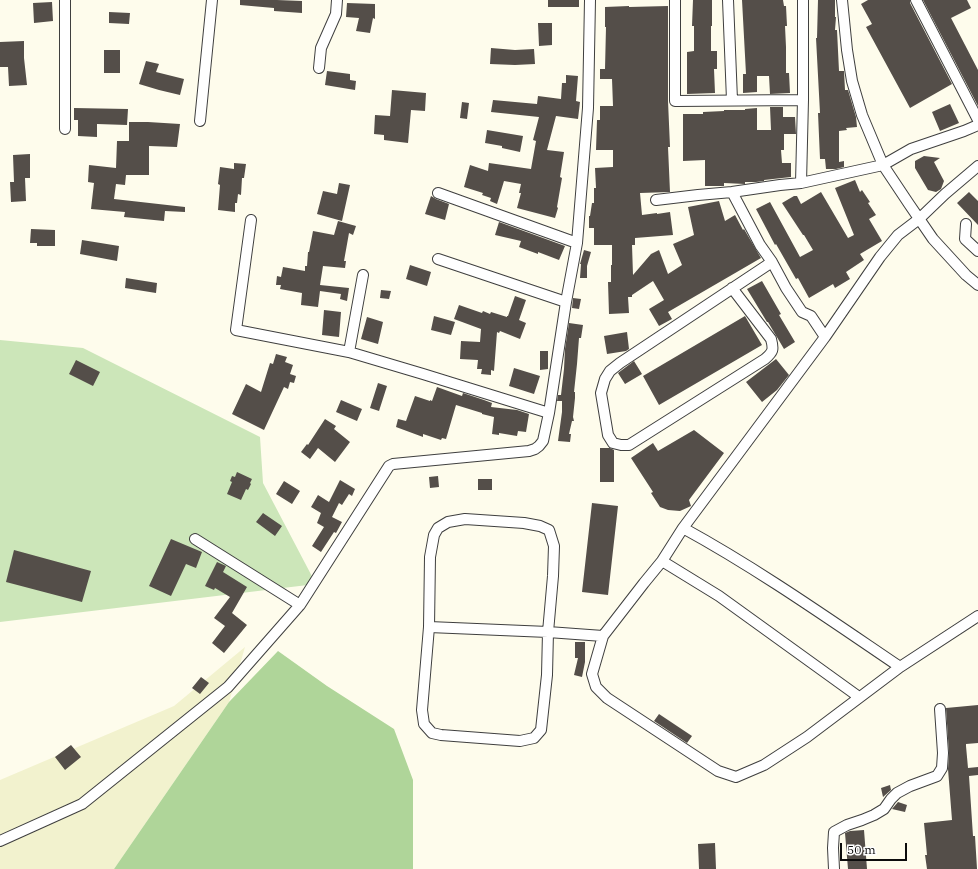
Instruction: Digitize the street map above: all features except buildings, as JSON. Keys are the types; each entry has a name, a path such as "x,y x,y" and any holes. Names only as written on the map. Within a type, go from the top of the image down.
{"street":[{"path":"65,0 65,129"},
{"path":"200,121 212,0"},
{"path":"319,68 321,48 336,14 337,0"},
{"path":"0,841 88,800 228,687 300,604 389,466 393,464 529,451 535,449 543,441 577,243 588,108 590,0"},
{"path":"675,0 675,101 803,100"},
{"path":"728,0 732,100"},
{"path":"801,183 803,0"},
{"path":"842,0 852,81 862,115 883,164 933,240 966,275 978,285"},
{"path":"916,0 978,120"},
{"path":"656,200 801,183 883,164 911,148 964,131 978,124"},
{"path":"978,166 945,194 919,219 898,235 880,257 825,337 683,528 662,561 603,636 592,674 596,686 607,698 718,772 736,777 764,765 807,736 900,667 978,616"},
{"path":"732,192 760,245 772,262 786,288 802,312 811,316 825,337"},
{"path":"438,193 577,243"},
{"path":"251,220 236,330 348,352 549,413"},
{"path":"966,224 966,239 978,251"},
{"path":"438,259 566,302"},
{"path":"732,288 771,340 773,347 772,353 629,445 613,443 608,435 601,393 604,379 610,371 732,288 772,262"},
{"path":"348,352 363,275"},
{"path":"465,519 524,523 540,526 549,530 554,546 548,632 547,675 541,730 534,738 520,742 442,735 432,733 424,724 422,710 429,627 430,557 434,535 438,528 448,522 465,519"},
{"path":"683,528 755,571 900,667"},
{"path":"195,539 300,604"},
{"path":"662,561 719,596 859,697"},
{"path":"429,627 603,636"},
{"path":"834,869 834,832 847,825 874,815 884,809 897,793 910,786 937,776 942,768 943,753 940,709"}],"green space":[{"path":"0,340 83,348 260,437 263,483 316,584 0,622"},
{"path":"245,647 229,702 114,869 0,869 0,780 174,706"},
{"path":"278,651 327,686 394,729 413,780 413,869 114,869 229,702"}]}
